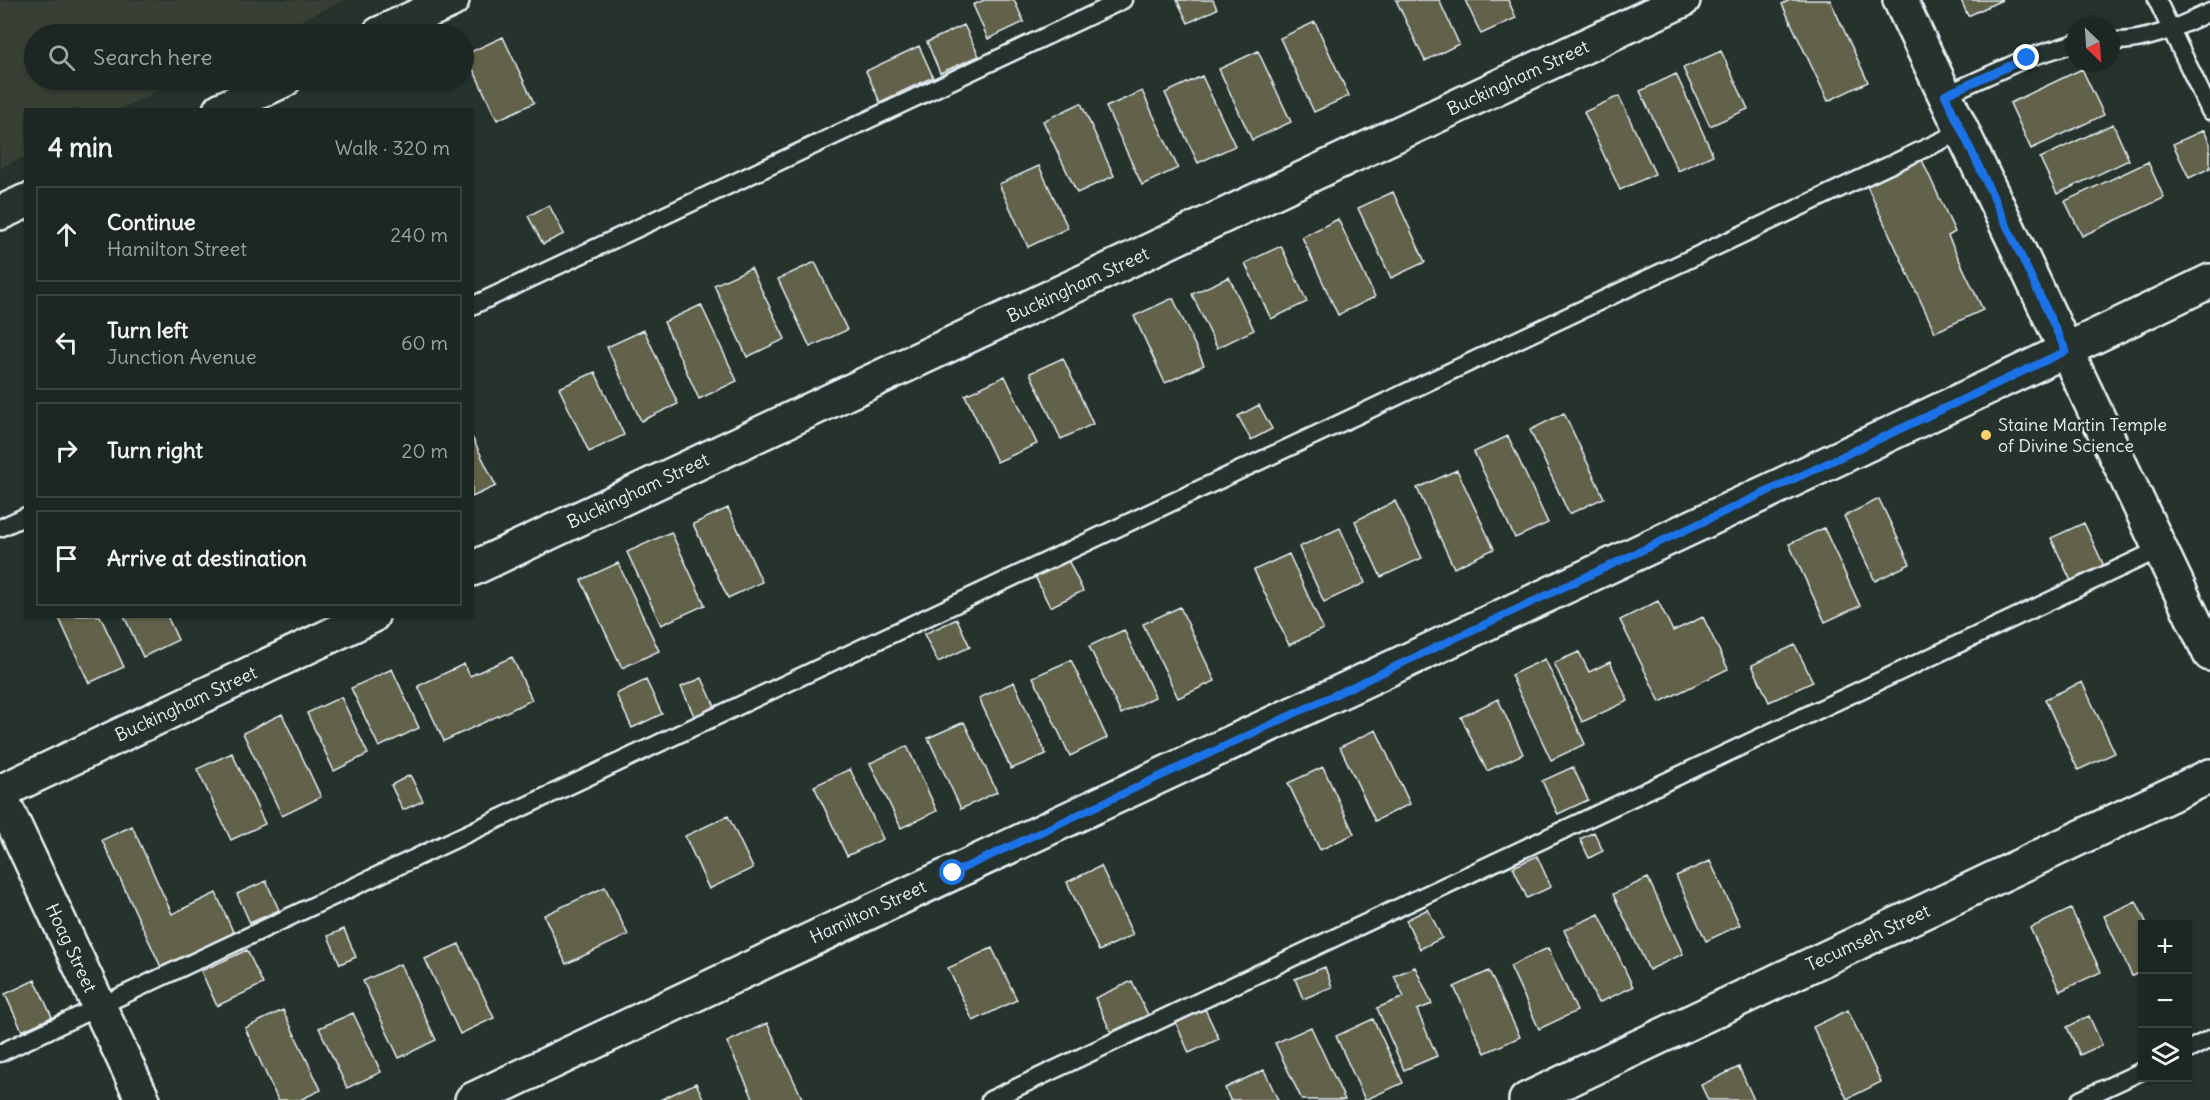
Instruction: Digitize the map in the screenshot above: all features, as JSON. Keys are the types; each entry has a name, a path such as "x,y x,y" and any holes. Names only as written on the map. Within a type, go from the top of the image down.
{"street":[{"path":"400,24 452,0"},
{"name":"Buckingham Street","path":"474,568 1683,0"},
{"path":"1900,0 2210,654"},
{"path":"224,108 263,90"},
{"path":"0,213 24,202"},
{"name":"Hamilton Street","path":"472,1100 2066,351 2210,281"},
{"name":"Buckingham Street","path":"0,793 368,618"},
{"name":"Tecumseh Street","path":"1526,1100 2210,776"},
{"name":"Hoag Street","path":"0,793 143,1100"}],"lane":[{"path":"474,305 1122,0"},
{"path":"2157,0 2210,111"},
{"path":"2120,40 2141,39 2171,30 2210,12"},
{"path":"1945,95 2027,58 2066,46"},
{"path":"0,1053 1962,131"},
{"path":"0,528 24,517"},
{"path":"990,1100 2160,549"},
{"path":"2192,1048 2210,1039"},
{"path":"2080,1100 2138,1073"}],"shaded area":[{"path":"0,0 344,0 294,24 24,24 24,90 160,90 122,108 24,108 24,156 0,168"}],"building":[{"path":"984,0 1014,0 1024,22 988,39 973,5"},
{"path":"1177,0 1213,0 1217,9 1188,23"},
{"path":"1396,0 1439,0 1459,44 1425,61"},
{"path":"1465,0 1508,0 1516,18 1481,34"},
{"path":"1790,0 1830,0 1868,82 1828,101 1782,4"},
{"path":"1961,0 2002,0 1968,16"},
{"path":"1315,22 1349,96 1314,112 1280,38"},
{"path":"964,25 979,56 940,73 927,42"},
{"path":"503,37 534,103 497,120 474,71 474,50"},
{"path":"919,46 933,77 880,102 866,71"},
{"path":"1258,51 1291,122 1252,140 1219,69"},
{"path":"1721,51 1748,109 1710,126 1683,68"},
{"path":"2076,72 2083,72 2104,115 2031,149 2010,103"},
{"path":"1676,74 1713,155 1678,171 1640,91"},
{"path":"1202,76 1235,146 1198,163 1165,93"},
{"path":"1142,91 1178,168 1142,185 1106,107"},
{"path":"1619,96 1655,174 1620,190 1584,112"},
{"path":"1081,103 1114,176 1077,193 1043,121"},
{"path":"2113,124 2129,160 2057,194 2040,158"},
{"path":"2204,130 2210,144 2210,168 2189,178 2173,144"},
{"path":"1922,160 1955,232 1948,236 1983,310 1935,332 1867,186"},
{"path":"2148,162 2164,198 2082,236 2065,201"},
{"path":"1039,166 1068,228 1028,247 999,184"},
{"path":"1393,192 1425,262 1391,278 1358,208"},
{"path":"549,205 564,234 543,244 528,216"},
{"path":"1338,219 1375,297 1338,315 1302,237"},
{"path":"1281,246 1307,302 1271,319 1245,263"},
{"path":"815,262 847,330 810,347 778,279"},
{"path":"751,268 785,339 747,357 714,285"},
{"path":"1229,277 1254,330 1217,348 1192,294"},
{"path":"1173,298 1204,365 1165,383 1134,316"},
{"path":"701,305 737,381 699,399 664,322"},
{"path":"644,330 678,404 641,421 607,347"},
{"path":"1063,358 1093,424 1061,439 1030,373"},
{"path":"595,372 624,435 589,452 559,388"},
{"path":"1005,376 1037,444 997,462 965,395"},
{"path":"1259,405 1272,429 1251,440 1238,416"},
{"path":"1564,413 1604,498 1569,514 1530,430"},
{"path":"1508,436 1548,523 1515,538 1474,452"},
{"path":"474,441 496,486 474,496"},
{"path":"1457,470 1494,549 1454,568 1417,488"},
{"path":"1879,499 1910,564 1875,581 1844,516"},
{"path":"1395,501 1422,558 1381,577 1355,521"},
{"path":"728,508 762,582 728,598 693,524"},
{"path":"2084,523 2104,566 2071,581 2051,538"},
{"path":"1340,528 1365,583 1324,602 1299,547"},
{"path":"1824,528 1860,606 1825,622 1789,544"},
{"path":"671,532 705,605 661,625 627,552"},
{"path":"1289,554 1323,629 1289,645 1254,570"},
{"path":"1068,560 1083,591 1050,607 1035,576"},
{"path":"618,563 659,651 622,668 581,580"},
{"path":"1658,601 1673,631 1703,617 1728,669 1660,702 1620,620"},
{"path":"1180,607 1215,681 1178,698 1143,624"},
{"path":"59,618 101,618 124,667 89,683"},
{"path":"125,618 168,618 178,640 143,657"},
{"path":"957,619 970,647 938,662 924,634"},
{"path":"1124,630 1155,697 1121,714 1089,646"},
{"path":"1795,645 1813,682 1769,702 1752,665"},
{"path":"1579,652 1589,672 1610,662 1628,701 1582,722 1554,663"},
{"path":"512,657 532,700 444,741 418,686 464,664 470,676"},
{"path":"1545,659 1585,744 1551,760 1511,675"},
{"path":"1071,660 1107,738 1070,756 1033,677"},
{"path":"392,669 419,728 379,747 351,688"},
{"path":"702,678 716,709 695,718 681,687"},
{"path":"646,680 662,714 632,728 616,694"},
{"path":"1014,682 1046,754 1011,769 979,698"},
{"path":"2082,682 2115,753 2078,770 2045,699"},
{"path":"341,697 368,754 334,771 307,713"},
{"path":"1498,699 1523,754 1487,771 1461,717"},
{"path":"282,714 321,797 282,816 243,733"},
{"path":"964,722 997,792 961,809 928,738"},
{"path":"1376,730 1410,804 1375,821 1340,747"},
{"path":"907,746 937,811 901,828 870,763"},
{"path":"232,753 265,824 231,840 197,769"},
{"path":"1323,767 1354,834 1320,850 1288,783"},
{"path":"1573,767 1588,800 1558,814 1542,781"},
{"path":"850,769 883,839 847,856 814,786"},
{"path":"410,775 423,801 403,810 391,785"},
{"path":"728,816 753,868 709,889 685,836"},
{"path":"132,826 172,914 216,893 234,934 161,967 102,840"},
{"path":"1594,832 1603,851 1589,858 1580,839"},
{"path":"1537,856 1551,887 1527,898 1513,867"},
{"path":"1710,861 1740,925 1706,941 1676,876"},
{"path":"1101,866 1133,935 1099,951 1067,882"},
{"path":"1648,878 1683,954 1649,970 1613,894"},
{"path":"266,881 279,910 250,923 237,894"},
{"path":"605,887 628,935 566,964 544,915"},
{"path":"2136,901 2145,920 2138,920 2138,974 2132,976 2104,916"},
{"path":"1428,909 1442,938 1420,949 1406,920"},
{"path":"2071,909 2101,972 2060,991 2030,928"},
{"path":"1599,914 1633,987 1598,1003 1564,930"},
{"path":"344,929 356,957 340,964 328,936"},
{"path":"459,944 494,1018 460,1034 425,959"},
{"path":"992,948 1017,1000 973,1021 948,968"},
{"path":"1548,948 1577,1011 1539,1029 1510,966"},
{"path":"247,950 263,984 217,1006 201,971"},
{"path":"400,964 436,1040 399,1058 363,981"},
{"path":"1325,967 1332,987 1303,999 1295,979"},
{"path":"1415,967 1432,1004 1417,1010 1437,1056 1404,1070 1377,1008 1404,997 1394,976"},
{"path":"1489,971 1520,1037 1485,1053 1454,987"},
{"path":"35,980 52,1017 22,1031 5,994"},
{"path":"1132,981 1148,1015 1111,1032 1095,998"},
{"path":"1205,1009 1219,1039 1189,1053 1176,1023"},
{"path":"283,1010 321,1090 300,1100 278,1100 245,1028"},
{"path":"1848,1010 1881,1082 1847,1099 1813,1027"},
{"path":"353,1013 381,1072 347,1088 319,1028"},
{"path":"2089,1016 2102,1045 2080,1055 2067,1027"},
{"path":"1373,1019 1403,1083 1365,1100 1336,1036"},
{"path":"767,1023 803,1100 754,1100 727,1042"},
{"path":"1311,1027 1345,1100 1302,1100 1275,1043"},
{"path":"1739,1067 1754,1100 1708,1100 1701,1085"},
{"path":"1264,1070 1278,1100 1230,1100 1225,1088"},
{"path":"696,1083 704,1100 660,1100"}],"place":[{"name":"Staine Martin Temple of Divine Science","path":"1986,435"}],"route":[{"path":"953,873 2066,351 1945,95 2027,58"}]}
